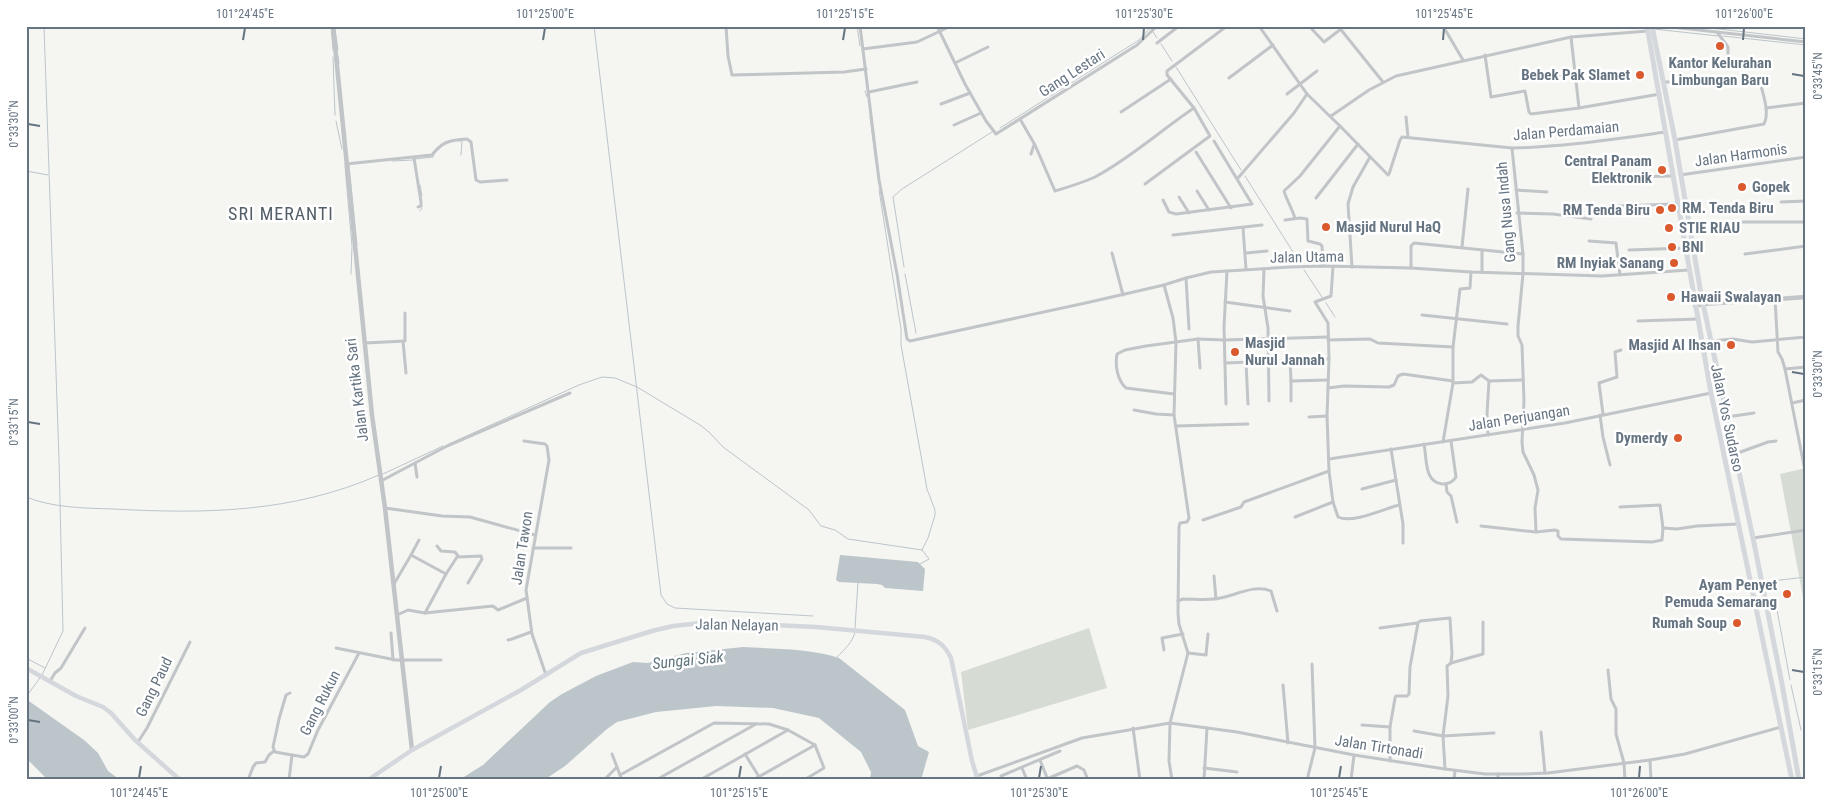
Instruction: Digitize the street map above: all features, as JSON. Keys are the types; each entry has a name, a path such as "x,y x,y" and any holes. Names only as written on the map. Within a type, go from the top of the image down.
{"main road":[{"name":"Jalan Yos Sudarso","path":"1649,28 1664,82 1703,304 1753,538 1799,780"},
{"name":"Jalan Yos Sudarso","path":"1649,28 1711,393 1792,780"},
{"path":"1669,147 1676,146"},
{"name":"Jalan Nelayan","path":"368,780 412,750 590,650 652,631 711,622 852,630 933,639 945,647 951,658 977,778"},
{"path":"1766,658 1776,656"},
{"path":"26,668 76,696 103,707 180,780"}],"street":[{"name":"Jalan Kartika Sari","path":"333,26 364,343 393,585 398,660 412,750"},
{"path":"726,26 728,56 732,75 844,72 866,69"},
{"path":"746,27 758,26"},
{"path":"860,26 869,92 916,82"},
{"path":"937,26 981,113 954,125"},
{"path":"863,49 917,42 951,26"},
{"name":"Gang Lestari","path":"981,113 996,134 1137,45 1157,26"},
{"path":"1157,43 1179,26"},
{"path":"1145,184 1210,136 1194,108 1167,73 1168,68 1227,26"},
{"path":"1259,26 1307,94 1388,175 1400,140 1402,137 1408,137 1406,117"},
{"path":"1309,26 1324,42 1340,28 1383,82"},
{"path":"1443,26 1464,60"},
{"path":"1662,26 1806,42"},
{"path":"1331,116 1383,82 1396,76 1571,36 1649,28"},
{"path":"1716,32 1728,47 1728,60"},
{"path":"1571,36 1579,108"},
{"path":"1229,78 1273,45"},
{"path":"955,63 988,47"},
{"path":"1485,55 1492,98 1525,91 1531,114 1660,94"},
{"path":"1287,94 1318,71"},
{"path":"1531,79 1574,75"},
{"path":"1121,112 1170,79"},
{"path":"1664,82 1758,81 1760,82 1766,108 1766,121 1764,124 1675,140"},
{"name":"Jalan Utama","path":"869,92 879,180 907,339 910,341 1123,295 1211,272 1323,266 1411,268 1523,274 1620,275 1690,270"},
{"path":"941,104 970,93"},
{"path":"1238,178 1294,113 1307,94"},
{"path":"1766,108 1806,103"},
{"path":"1020,119 1034,144 1055,191 1096,176 1194,108"},
{"path":"1295,218 1284,191 1300,176 1340,126"},
{"name":"Jalan Perdamaian","path":"1408,137 1512,148 1550,147 1666,132"},
{"path":"346,164 432,156 436,148 446,142 467,139 471,142 476,180 480,182 507,180"},
{"path":"1163,200 1171,214 1232,208 1252,204 1214,141"},
{"path":"1031,154 1034,144"},
{"path":"1316,198 1358,144"},
{"name":"Gang Nusa Indah","path":"1512,148 1517,213 1523,254 1518,326 1522,345 1524,401 1522,430 1524,452 1538,490 1534,508 1536,532"},
{"path":"1196,152 1232,208"},
{"path":"1352,267 1348,204 1353,187 1370,157"},
{"name":"Jalan Harmonis","path":"1680,175 1806,157"},
{"path":"414,158 421,202 421,206 418,207"},
{"path":"1617,177 1673,176"},
{"path":"1462,247 1468,189"},
{"path":"1516,190 1547,192"},
{"path":"1196,191 1209,210"},
{"path":"1179,197 1189,213"},
{"path":"1781,202 1806,202"},
{"path":"1617,206 1678,204"},
{"path":"1517,213 1553,214 1591,219"},
{"path":"1285,220 1295,218 1308,220 1308,242 1321,244 1323,266"},
{"path":"1743,222 1806,222"},
{"path":"1173,235 1243,228 1262,224"},
{"path":"1243,228 1246,269"},
{"path":"1589,241 1616,243 1620,275"},
{"path":"1411,268 1411,246 1414,243 1523,254"},
{"path":"1745,254 1806,246"},
{"path":"1629,250 1686,248"},
{"path":"1482,250 1482,272"},
{"path":"1246,253 1267,251"},
{"path":"1112,253 1123,295"},
{"path":"1333,267 1331,296 1315,302 1328,321 1329,359 1326,416 1333,502 1338,517 1346,519 1357,518 1399,505"},
{"path":"1264,268 1264,308 1269,401"},
{"path":"1226,404 1224,340 1227,271"},
{"path":"1443,442 1453,382 1453,348 1460,289 1470,288 1471,272"},
{"path":"1186,278 1189,329"},
{"path":"1164,285 1173,318 1176,342 1174,415 1189,518 1187,522 1179,525 1179,624 1188,653 1170,722 1169,761 1172,780"},
{"path":"1695,306 1806,297"},
{"path":"1774,299 1778,352 1785,370 1806,476"},
{"path":"1226,302 1290,311"},
{"path":"405,313 406,340 403,341 406,373"},
{"path":"1422,315 1507,324"},
{"path":"1638,321 1698,319"},
{"path":"1711,341 1733,339 1752,342 1806,337"},
{"path":"1174,394 1126,388 1120,380 1116,356 1119,352 1125,350 1198,339 1370,339 1378,343 1453,348"},
{"path":"1198,339 1200,368"},
{"path":"364,343 403,341"},
{"path":"1610,465 1603,437 1599,383 1617,377 1615,352 1621,350"},
{"path":"1225,363 1329,359"},
{"path":"1290,360 1291,401"},
{"path":"1246,362 1248,404"},
{"path":"1785,370 1806,367"},
{"path":"1328,388 1344,386 1389,387 1394,385 1398,376 1403,374 1453,382 1472,382 1482,375 1489,381 1523,380"},
{"path":"1291,381 1328,380"},
{"path":"1488,435 1489,381"},
{"path":"381,481 447,446 570,393"},
{"name":"Jalan Perjuangan","path":"1329,459 1565,423 1711,393"},
{"path":"1792,403 1806,400"},
{"path":"1134,410 1174,415"},
{"path":"1726,417 1754,413"},
{"path":"1309,417 1326,416"},
{"path":"1176,426 1248,424"},
{"name":"Jalan Tawon","path":"524,441 544,444 548,452 547,469 527,582 531,632 546,675"},
{"path":"1424,444 1429,477 1436,483 1446,484 1451,483 1456,477 1451,441"},
{"path":"1734,454 1776,441"},
{"path":"1391,449 1403,524 1403,543"},
{"path":"415,463 417,477"},
{"path":"1203,520 1241,507 1244,502 1329,470"},
{"path":"1362,489 1396,480"},
{"path":"1446,484 1457,522"},
{"path":"1295,517 1333,502"},
{"path":"1481,526 1536,532 1555,530 1561,539 1652,542 1662,539 1663,528 1660,505 1620,506"},
{"path":"384,508 442,516 470,517 535,535"},
{"path":"1663,528 1677,529 1738,524"},
{"path":"1753,538 1806,530"},
{"path":"393,585 419,540"},
{"path":"437,546 441,550 455,552 458,556 482,557 468,583"},
{"path":"533,548 571,548"},
{"path":"411,555 446,574"},
{"path":"425,613 458,556"},
{"path":"1214,576 1216,599"},
{"path":"1178,601 1183,599 1216,599 1253,589 1267,589 1271,591 1277,611"},
{"path":"396,615 408,610 425,613 493,606 498,610 527,598"},
{"path":"1380,628 1450,618 1451,663"},
{"path":"1445,770 1443,736 1448,696 1447,666 1451,663 1484,654 1483,622"},
{"path":"1390,761 1390,726 1395,697 1409,694 1410,667 1418,623"},
{"path":"48,680 61,668 85,628"},
{"path":"508,640 531,632"},
{"path":"391,633 398,660"},
{"path":"1164,650 1162,638 1183,634"},
{"path":"1188,653 1206,655 1208,634"},
{"name":"Gang Paud","path":"138,742 147,728 190,642"},
{"path":"336,648 398,660 441,660"},
{"name":"Gang Rukun","path":"292,755 304,757 308,754 359,652"},
{"path":"1307,780 1315,748 1312,664"},
{"path":"1608,670 1611,699 1616,709 1616,734 1624,763 1625,780"},
{"path":"1283,685 1288,742"},
{"path":"248,780 256,763 264,763 274,751 279,719 286,695 290,692"},
{"name":"Jalan Tirtonadi","path":"977,778 1026,757 1082,738 1170,722 1445,770 1498,774 1547,773 1650,760 1685,754 1782,727"},
{"path":"620,775 714,723 757,723 788,730 815,745 824,766 823,769 804,780"},
{"path":"656,780 757,723"},
{"path":"1362,725 1390,726"},
{"path":"1133,728 1140,780"},
{"path":"1204,780 1207,728"},
{"path":"700,780 788,730"},
{"path":"1414,731 1443,736 1494,733"},
{"path":"1540,732 1548,780"},
{"path":"753,780 760,778 815,745"},
{"path":"274,751 292,755 289,780"},
{"path":"1001,776 1060,751"},
{"path":"612,754 622,780"},
{"path":"745,754 760,778"},
{"path":"1033,755 1048,779 1078,766 1084,770 1088,780"},
{"path":"1350,780 1354,755"},
{"path":"1026,757 1029,765"},
{"path":"1650,760 1651,780"},
{"path":"604,780 617,767"},
{"path":"1022,768 1027,780"},
{"path":"1204,768 1237,772"},
{"path":"1454,771 1454,780"},
{"path":"1498,774 1498,780"}],"shaded area":[{"path":"1806,468 1806,613 1780,474"},
{"path":"1089,628 1107,688 968,730 961,672"}],"water":[{"path":"840,555 918,562 925,569 923,591 885,588 877,584 839,582 836,580"},
{"name":"Sungai Siak","path":"743,647 804,651 839,658 905,710 918,746 929,752 921,780 870,780 871,772 861,752 819,718 773,708 716,706 656,712 617,722 565,766 544,780 459,780 483,765 550,702 596,676 633,662 648,663 686,653"},
{"path":"26,699 84,740 98,753 108,771 120,780 48,780 26,758"}],"waterway":[{"path":"26,697 42,675 63,631 44,26"},
{"path":"331,26 333,50"},
{"path":"594,26 661,595 667,604 675,608 813,616"},
{"path":"857,26 860,46"},
{"path":"1693,26 1806,39"},
{"path":"1000,128 1139,40 1150,28"},
{"path":"335,29 338,50"},
{"path":"1654,29 1718,36"},
{"path":"1153,32 1157,38"},
{"path":"1723,36 1806,45"},
{"path":"1161,44 1172,61"},
{"path":"338,56 339,63"},
{"path":"333,57 335,115"},
{"path":"1176,67 1241,170"},
{"path":"865,91 867,97"},
{"path":"870,116 876,164"},
{"path":"336,121 342,149"},
{"path":"904,267 893,197 902,189 992,132"},
{"path":"459,141 462,141 461,155"},
{"path":"415,159 433,157 434,154"},
{"path":"392,161 413,160"},
{"path":"349,165 357,245"},
{"path":"345,166 352,246 351,274"},
{"path":"26,171 48,175"},
{"path":"1245,176 1300,263"},
{"path":"420,185 422,196"},
{"path":"879,190 901,329 901,345 927,489 935,510 928,538 922,550 929,559 920,564"},
{"path":"1304,270 1322,297"},
{"path":"905,274 916,333"},
{"path":"1326,303 1335,317"},
{"path":"449,444 579,385 602,377 615,378 637,387 700,425 723,447 809,510 821,526 835,530 848,539 922,550"},
{"path":"383,474 443,446"},
{"path":"26,497 37,501 80,508 148,511 248,508 314,497 346,488 379,475"},
{"path":"1773,590 1772,581 1806,577"},
{"path":"855,628 858,582"},
{"path":"1775,599 1790,680"},
{"path":"837,657 845,649 855,632"},
{"path":"26,658 45,668"},
{"path":"1791,685 1801,730"}],"place":[{"name":"Kantor Kelurahan Limbungan Baru","path":"1720,46"},
{"name":"Bebek Pak Slamet","path":"1640,75"},
{"name":"Central Panam Elektronik","path":"1662,170"},
{"name":"Gopek","path":"1742,187"},
{"name":"RM. Tenda Biru","path":"1672,208"},
{"name":"RM Tenda Biru","path":"1660,210"},
{"name":"Masjid Nurul HaQ","path":"1326,227"},
{"name":"STIE RIAU","path":"1669,228"},
{"name":"BNI","path":"1672,247"},
{"name":"RM Inyiak Sanang","path":"1674,263"},
{"name":"Hawaii Swalayan","path":"1671,297"},
{"name":"Masjid Al Ihsan","path":"1731,345"},
{"name":"Masjid Nurul Jannah","path":"1235,352"},
{"name":"Dymerdy","path":"1678,438"},
{"name":"Ayam Penyet Pemuda Semarang","path":"1787,594"},
{"name":"Rumah Soup","path":"1737,623"}],"district":[{"name":"SRI MERANTI","path":"281,213"}]}
